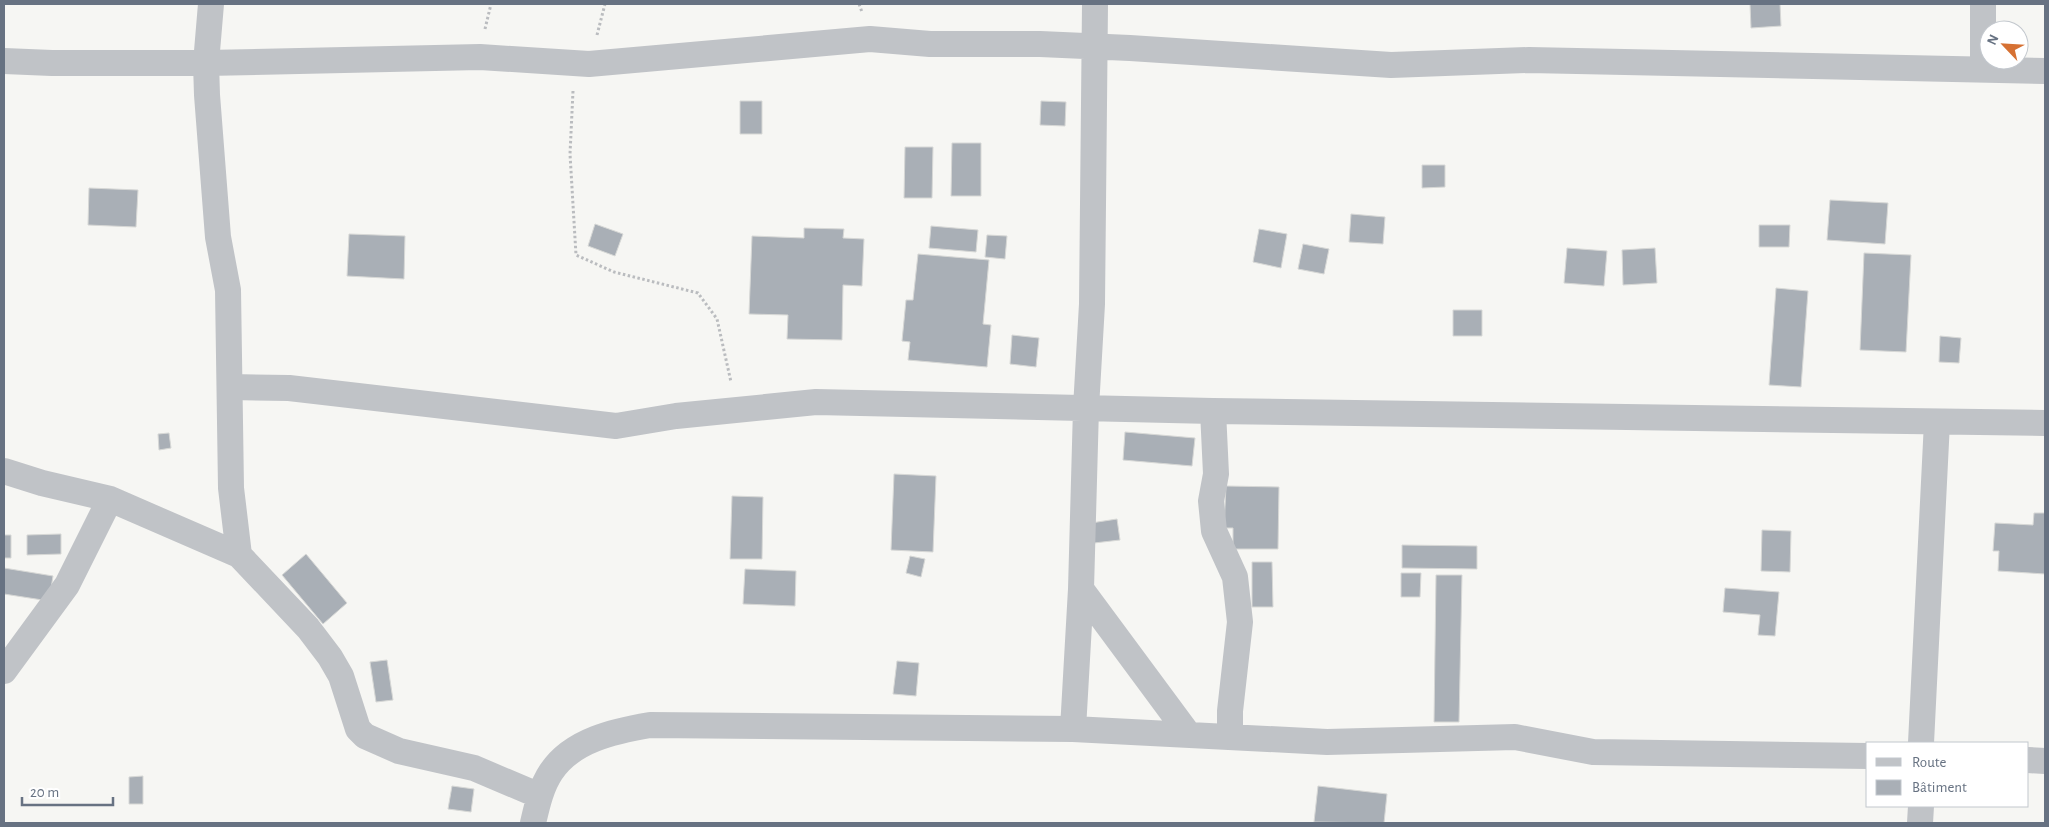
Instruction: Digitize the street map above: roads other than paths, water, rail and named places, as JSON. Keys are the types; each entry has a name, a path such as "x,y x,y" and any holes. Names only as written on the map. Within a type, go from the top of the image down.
{"street":[{"path":"211,4 206,63 218,237 228,290 231,488 239,555"},
{"path":"1073,729 1081,588 1086,408 1092,304 1095,4"},
{"path":"1982,4 1982,20"},
{"path":"4,61 52,64 206,63 480,57 590,64 870,39 930,44 1040,44 1391,65 1529,60 1979,69"},
{"path":"2014,70 2045,71"},
{"path":"230,387 289,388 616,426 676,416 816,402 1213,411 1348,411 2045,423"},
{"path":"1213,411 1216,474 1211,501 1214,531 1235,577 1240,622 1230,711 1230,737"},
{"path":"1921,742 1937,422"},
{"path":"4,470 42,483 110,499 239,555 308,628 330,657 341,676 358,729 364,736 399,751 474,768 540,796"},
{"path":"4,671 67,585 110,499"},
{"path":"1081,588 1189,735"},
{"path":"533,823 540,796 550,773 564,756 588,742 615,732 650,725 1073,729 1327,742 1515,737 1593,752 1866,756"},
{"path":"2029,760 2045,761"},
{"path":"1920,807 1920,823"}]}
